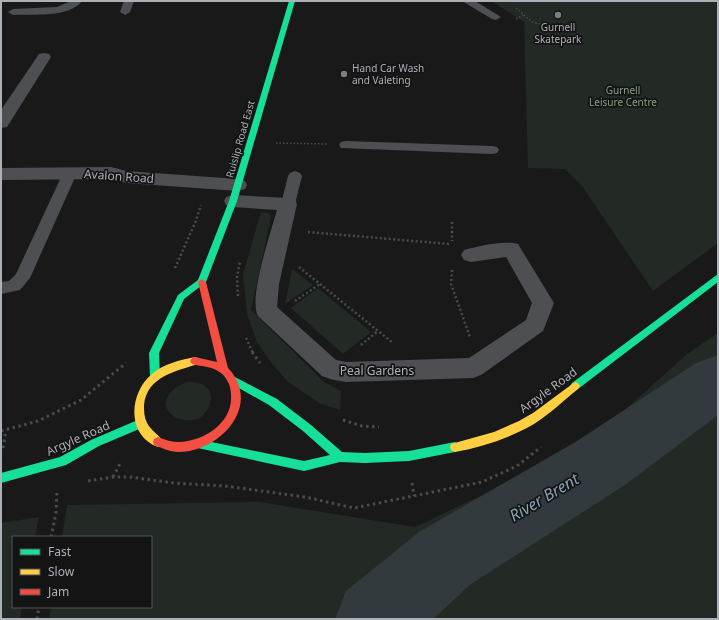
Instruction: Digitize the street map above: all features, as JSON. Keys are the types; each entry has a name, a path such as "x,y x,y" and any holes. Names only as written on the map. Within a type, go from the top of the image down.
{"main road":[{"name":"Ruislip Road East","path":"202,282 235,193 292,1"},
{"name":"Argyle Road","path":"197,444 304,466 340,458 409,456 467,445 500,434 530,420 718,276"},
{"path":"155,377 154,353 181,297 202,282 224,370"},
{"path":"233,380 237,394 235,408 228,423 214,436 197,444 179,447 162,444 148,436 140,424 138,404 144,389 155,377 170,367 195,361 211,363 224,370 233,380 273,402 307,428 340,458"},
{"name":"Argyle Road","path":"1,478 62,461 95,443 140,424"}],"street":[{"path":"1,123 44,57"},
{"name":"Avalon Road","path":"1,174 111,173 126,177 235,193"},
{"path":"235,193 288,204"},
{"name":"Peal Gardens","path":"288,204 268,284 266,310 330,369 346,372 473,368 535,325 543,303 511,249 471,255"}],"lane":[{"path":"14,12 62,9 72,6 77,1"},
{"path":"125,12 129,1"},
{"path":"467,1 496,17"},
{"path":"346,144 492,150"},
{"path":"1,288 14,286 22,278 70,173"},
{"path":"288,204 295,176"}],"path":[{"path":"513,6 532,22 544,25"},
{"path":"516,19 523,15"},
{"path":"271,143 346,144"},
{"path":"174,271 195,223 203,198"},
{"path":"452,222 452,244"},
{"path":"279,240 448,244"},
{"path":"279,240 426,370"},
{"path":"452,264 451,284 480,364"},
{"path":"232,277 237,277"},
{"path":"1,431 38,420 81,400 126,363 130,357"},
{"path":"5,439 6,430"},
{"path":"113,477 118,467"},
{"path":"85,481 113,477 130,477 174,483 225,486 305,497 354,508 400,499"},
{"path":"412,483 414,496"},
{"path":"51,536 56,513 57,486"},
{"path":"37,619 39,608"}],"green space":[{"name":"Gurnell Leisure Centre","path":"491,1 718,1 718,243 653,291 582,186 565,169 528,168 524,22"},
{"path":"261,212 269,213 271,217 251,310 324,382 341,391 340,410 319,403 287,381 269,360 257,342 247,314 243,274"},
{"path":"292,269 313,285 285,304"},
{"path":"318,288 371,332 343,354 291,308"},
{"path":"718,333 718,619 49,619 51,608 152,608 152,536 62,536 67,505 260,502 415,527 585,446 687,354"},
{"path":"186,382 196,382 201,384 210,392 210,403 204,414 195,420 184,420 174,416 168,410 166,401 171,392"},
{"path":"39,517 35,536 12,536 12,608 22,608 20,619 1,619 1,523"}],"waterway":[{"name":"River Brent","path":"374,619 445,558 601,463 718,381"}],"traffic: fast":[{"path":"155,377 154,353 181,297 202,282 233,201 292,1"},
{"path":"575,386 718,277"},
{"path":"233,380 273,402 307,428 340,457"},
{"path":"1,478 62,461 95,443 140,424"},
{"path":"197,444 304,466 340,457 365,458 409,456 455,447"}],"traffic: slow":[{"path":"158,442 144,428 140,419 140,402 143,393 148,385 159,374 174,367 195,361"},
{"path":"455,447 494,437 522,425 537,416 575,386"}],"traffic: jam":[{"path":"202,282 224,370"},
{"path":"158,442 168,446 178,447 199,443 218,433 231,418 236,404 236,390 230,376 216,366 195,361"}],"place":[{"name":"Gurnell Skatepark","path":"558,15"},
{"name":"Hand Car Wash and Valeting","path":"344,74"}]}
